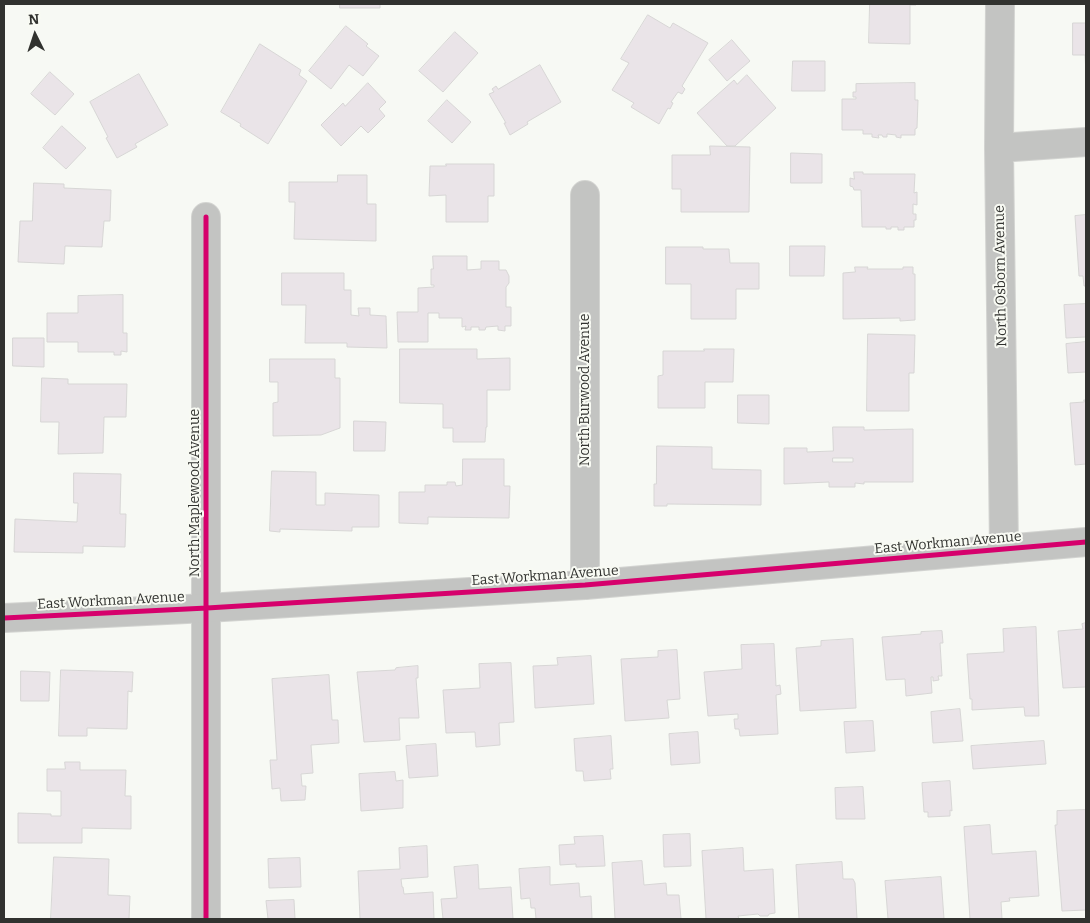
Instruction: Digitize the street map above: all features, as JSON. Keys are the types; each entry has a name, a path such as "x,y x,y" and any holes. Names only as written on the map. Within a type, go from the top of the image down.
{"street":[{"name":"North Osborn Avenue","path":"1000,4 999,148 1004,549"},
{"path":"999,148 1086,142"},
{"name":"North Burwood Avenue","path":"585,195 585,585"},
{"name":"North Maplewood Avenue","path":"206,217 206,919"},
{"name":"East Workman Avenue","path":"4,618 207,608 585,585 1086,542"}],"building":[{"path":"340,4 380,4 380,8 340,8"},
{"path":"870,4 916,4 910,5 910,44 869,43"},
{"path":"648,15 670,28 673,23 708,43 682,86 685,89 682,94 678,92 671,102 673,103 670,109 668,108 659,124 631,107 634,103 612,90 629,63 621,59"},
{"path":"1073,23 1086,23 1086,74 1085,55 1073,55"},
{"path":"346,26 379,56 363,76 349,65 331,89 309,71"},
{"path":"455,32 478,53 443,92 419,71"},
{"path":"732,40 750,61 727,81 709,60"},
{"path":"260,44 301,70 299,75 307,81 268,144 221,112"},
{"path":"793,61 825,61 825,91 792,91"},
{"path":"540,65 561,102 527,122 528,124 510,135 504,123 506,123 489,94 494,92 492,89 496,86 498,89"},
{"path":"50,72 74,94 55,115 31,94"},
{"path":"139,74 168,125 135,144 137,147 117,158 90,102"},
{"path":"747,75 776,108 735,146 727,146 697,113 734,80 737,84"},
{"path":"368,83 386,102 379,109 385,116 368,133 361,126 341,146 321,125 343,103 345,106"},
{"path":"915,83 915,100 918,100 915,135 901,135 901,138 896,137 896,135 887,134 887,137 878,135 879,138 872,137 872,134 863,134 863,130 842,130 842,99 856,99 856,97 853,97 853,92 856,92 856,84"},
{"path":"447,100 471,122 452,143 428,121"},
{"path":"62,126 86,148 66,169 43,148"},
{"path":"710,146 750,147 749,212 681,212 681,189 672,189 672,155 710,155"},
{"path":"791,153 822,154 822,183 791,183"},
{"path":"446,164 494,164 494,196 488,196 488,222 446,222 446,195 429,196 430,166 446,166"},
{"path":"854,172 863,172 863,174 915,174 914,193 917,192 917,205 913,204 913,214 916,214 914,227 904,227 904,230 898,230 898,227 886,229 886,227 862,227 861,190 854,190 850,186 850,178 854,179"},
{"path":"338,175 367,175 367,204 376,204 376,241 294,239 295,202 289,202 289,182 337,182"},
{"path":"34,183 64,184 64,188 111,190 110,221 104,221 102,247 65,246 64,264 18,262 20,221 32,221"},
{"path":"1086,215 1086,286 1084,286 1083,276 1079,276 1075,216"},
{"path":"790,246 825,246 824,276 790,276"},
{"path":"666,247 729,249 730,263 759,263 759,289 736,289 736,319 691,319 691,284 666,284"},
{"path":"433,256 467,256 467,270 481,269 481,261 499,261 499,270 506,270 509,276 509,283 506,287 506,307 511,307 511,326 505,326 505,331 498,330 498,326 486,327 485,330 479,330 479,327 471,327 471,330 465,330 466,326 462,327 462,318 439,318 439,313 428,313 428,342 398,342 397,312 418,312 418,288 434,287 434,285 431,285"},
{"path":"855,267 903,269 903,267 913,267 913,274 915,274 915,320 900,321 900,318 843,319 843,273 855,272"},
{"path":"282,273 344,273 344,290 351,290 351,315 359,316 358,308 370,308 370,315 386,316 387,348 347,347 347,343 305,343 306,305 282,305"},
{"path":"123,295 123,333 127,333 127,352 121,351 121,355 114,355 114,352 78,352 78,342 47,342 47,313 78,313 78,296"},
{"path":"1086,304 1086,337 1066,338 1064,305"},
{"path":"868,334 915,335 914,373 909,373 909,411 867,411"},
{"path":"13,338 44,338 44,367 13,366"},
{"path":"1086,342 1086,372 1068,373 1066,344"},
{"path":"400,349 477,349 477,359 510,358 510,390 487,390 485,442 453,442 453,428 443,428 443,404 400,403"},
{"path":"704,349 734,349 733,382 705,382 705,408 658,408 658,376 663,375 663,351 704,351"},
{"path":"270,359 335,359 335,378 340,378 340,428 321,435 273,436 273,403 278,402 278,382 270,382"},
{"path":"42,378 68,379 68,384 127,384 126,417 104,417 103,453 58,454 59,422 41,422"},
{"path":"738,395 769,395 769,424 738,423"},
{"path":"1086,400 1086,464 1075,465 1070,403 1084,402"},
{"path":"354,421 386,422 385,451 354,451"},
{"path":"833,427 864,427 864,430 913,429 913,482 864,482 864,484 855,483 855,487 829,487 829,482 784,484 784,448 807,448 807,452 833,451","holes":["833,458 853,458 853,462 833,462"]},
{"path":"657,446 712,447 712,469 761,470 761,505 667,504 667,506 654,506"},
{"path":"463,459 504,459 504,486 510,486 509,518 428,517 428,524 399,523 399,492 425,492 425,485 447,485 447,482 455,482 456,486 462,485"},
{"path":"272,471 316,472 316,505 325,505 325,493 379,495 379,527 352,527 352,531 280,529 280,532 270,531"},
{"path":"74,473 121,474 120,514 126,514 125,547 83,546 83,553 14,552 15,519 77,522 78,503 74,503"},
{"path":"1086,623 1086,687 1063,688 1058,631 1083,629 1082,624"},
{"path":"1036,627 1039,716 1025,716 1024,707 972,710 967,654 1004,652 1003,629"},
{"path":"942,631 943,643 940,643 942,676 938,676 939,680 933,681 933,677 931,677 932,693 906,696 905,679 886,680 882,637"},
{"path":"853,639 856,708 800,711 796,648 821,646 821,641"},
{"path":"774,644 776,686 780,685 781,694 776,695 778,734 740,736 739,729 735,729 734,719 738,719 738,714 708,716 704,672 742,669 741,645"},
{"path":"677,650 680,699 667,700 669,718 625,721 621,659 658,657 658,651"},
{"path":"591,656 594,704 535,708 533,666 558,665 557,658"},
{"path":"511,663 514,722 499,723 500,745 476,747 475,732 446,733 443,690 480,688 479,664"},
{"path":"418,666 418,678 416,678 419,718 399,718 400,740 364,742 357,672 395,670 396,668"},
{"path":"61,670 133,672 132,692 128,691 127,729 87,728 87,736 59,736"},
{"path":"21,671 50,672 49,701 21,701"},
{"path":"329,675 332,720 338,720 339,743 311,745 313,773 301,774 302,786 306,786 305,800 281,801 280,788 272,789 270,760 277,760 272,679"},
{"path":"960,709 963,741 933,743 931,712"},
{"path":"873,721 875,751 846,753 844,722"},
{"path":"698,732 700,763 671,765 669,734"},
{"path":"611,736 613,769 610,769 611,779 584,781 583,771 576,771 574,739"},
{"path":"1044,741 1046,764 973,769 971,746"},
{"path":"436,744 438,776 409,778 406,746"},
{"path":"65,762 80,762 80,770 126,770 125,796 131,796 131,829 82,828 82,843 18,843 18,813 61,816 61,791 47,791 47,769 65,769"},
{"path":"395,772 396,781 403,780 403,808 361,811 359,774"},
{"path":"950,781 952,811 950,810 950,816 928,817 928,812 924,812 922,783"},
{"path":"863,787 865,819 836,819 835,788"},
{"path":"1086,810 1086,910 1062,911 1055,825 1057,825 1057,811"},
{"path":"990,825 992,854 1036,851 1039,896 1009,898 1010,901 1001,902 1002,919 970,919 964,827"},
{"path":"690,834 691,866 664,867 663,835"},
{"path":"603,836 605,866 576,867 576,864 560,865 559,845 575,844 574,837"},
{"path":"427,846 428,877 401,879 404,894 433,892 434,919 360,919 358,871 400,869 399,848"},
{"path":"743,848 744,871 773,869 775,913 768,916 760,916 758,914 738,916 739,919 706,919 702,851"},
{"path":"54,857 109,859 108,895 130,896 129,919 51,919"},
{"path":"300,858 301,887 269,888 268,859"},
{"path":"642,861 644,885 666,883 667,895 679,895 681,919 615,919 612,863"},
{"path":"842,862 843,879 853,879 855,883 857,919 799,919 796,865"},
{"path":"478,865 479,889 511,887 513,919 443,919 441,899 457,898 454,867"},
{"path":"550,867 550,885 579,883 580,897 591,896 592,919 536,919 535,908 531,908 530,898 521,899 519,869"},
{"path":"941,877 944,919 888,919 885,881"},
{"path":"294,900 295,919 268,919 266,901"}],"cycle path":[{"path":"206,217 206,919"},
{"path":"4,618 207,608 585,585 1086,542"}]}
